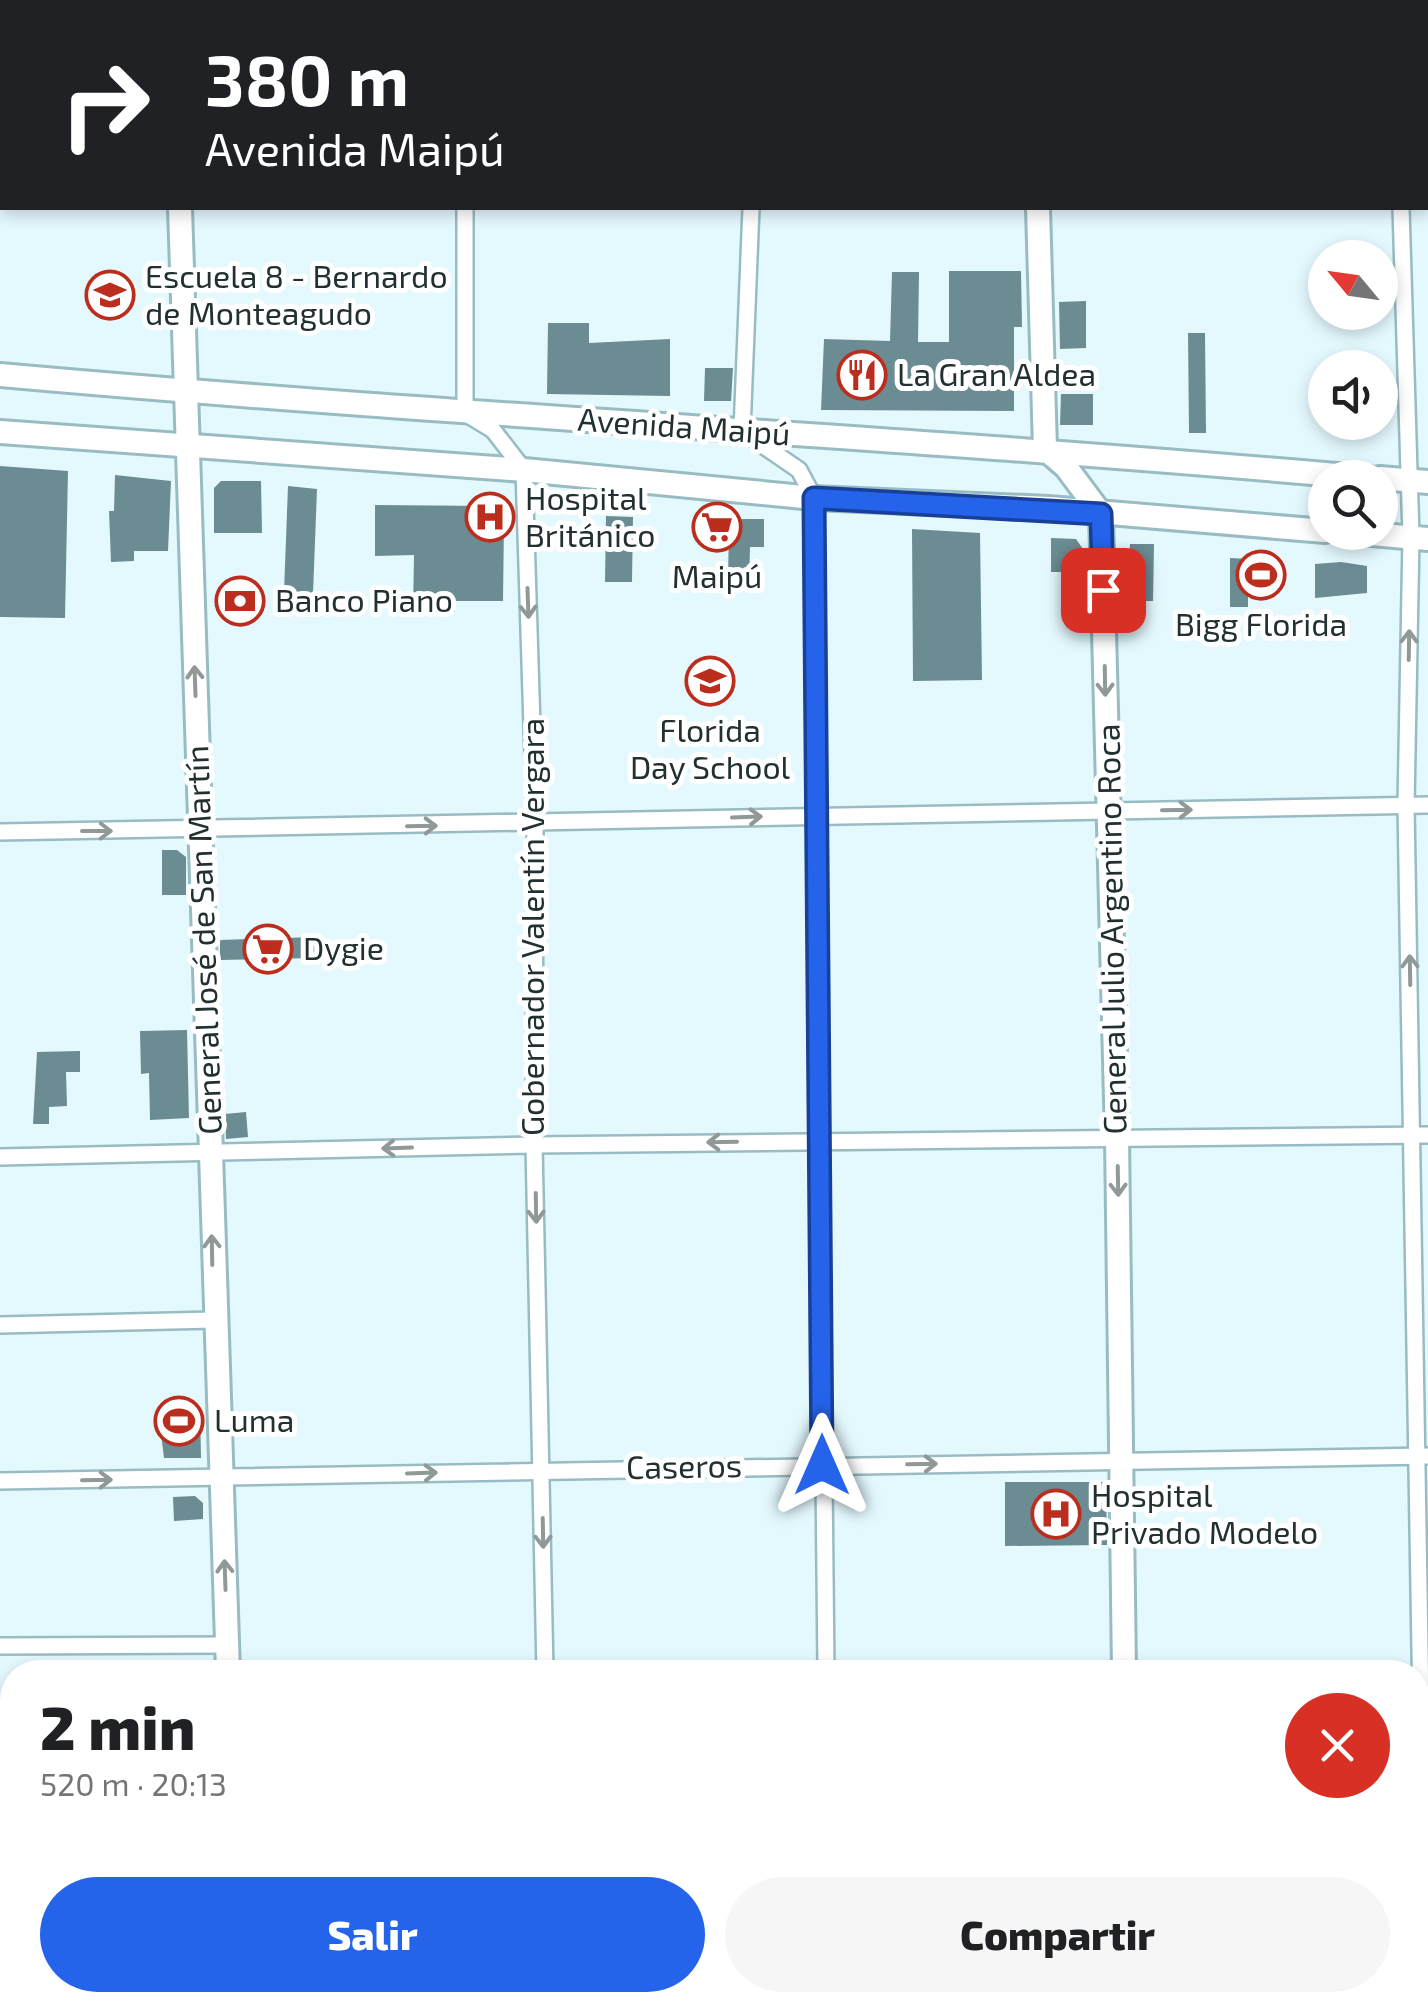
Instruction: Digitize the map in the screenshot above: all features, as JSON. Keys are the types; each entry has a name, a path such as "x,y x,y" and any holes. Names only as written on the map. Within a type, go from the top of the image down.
{"street":[{"name":"General José de San Martín","path":"180,210 228,1660"},
{"path":"464,210 464,413 493,430 524,470"},
{"path":"751,210 742,430 799,470 814,498 826,1660"},
{"path":"1038,210 1045,449 1066,468 1101,514"},
{"path":"1401,210 1419,482 1406,805 1421,1135 1423,1660"},
{"name":"Avenida Maipú","path":"0,375 464,413 1045,449 1308,473"},
{"name":"Avenida Maipú","path":"0,432 524,470 814,498 1308,529"},
{"name":"Gobernador Valentín Vergara","path":"524,470 535,823 534,1145 545,1660"},
{"name":"General Julio Argentino Roca","path":"1101,514 1117,1138 1124,1660"},
{"path":"0,832 1428,805"},
{"path":"0,1157 534,1145 1421,1135"},
{"path":"0,1326 214,1320"},
{"name":"Caseros","path":"0,1481 1422,1456"},
{"path":"0,1646 227,1645"}],"building":[{"path":"949,271 1021,271 1022,327 1014,327 1014,411 821,410 824,339 890,341 892,272 919,272 918,342 949,342"},
{"path":"1086,301 1086,348 1060,349 1059,302"},
{"path":"548,323 589,323 589,343 670,339 670,396 547,394"},
{"path":"1188,333 1205,333 1206,433 1189,433"},
{"path":"705,368 733,368 731,401 704,401"},
{"path":"1061,394 1093,394 1093,425 1060,425"},
{"path":"0,466 68,471 65,618 0,617"},
{"path":"115,475 171,481 168,551 134,551 134,561 111,562 109,511 114,511"},
{"path":"221,481 261,481 262,533 214,533 214,488"},
{"path":"288,486 317,489 313,594 284,592"},
{"path":"375,505 490,506 504,519 503,601 455,601 455,612 413,611 414,555 375,556"},
{"path":"606,516 633,517 632,582 605,582"},
{"path":"729,519 764,519 764,547 750,547 749,585 728,584"},
{"path":"912,529 980,533 982,680 913,681"},
{"path":"1051,538 1076,539 1083,549 1082,572 1051,572"},
{"path":"1130,544 1154,544 1153,601 1125,601"},
{"path":"1230,558 1274,560 1274,591 1248,591 1248,607 1230,607"},
{"path":"1315,564 1367,566 1367,593 1315,598"},
{"path":"162,850 177,850 186,857 186,895 162,895"},
{"name":"Dygie","path":"315,937 316,958 220,960 220,940"},
{"path":"187,1030 189,1118 150,1120 149,1073 141,1074 140,1031"},
{"path":"80,1051 80,1072 66,1072 67,1106 49,1107 49,1124 33,1124 37,1052"},
{"path":"246,1112 248,1137 226,1139 225,1114"},
{"path":"200,1408 201,1458 164,1458 158,1410"},
{"name":"Hospital Privado Modelo","path":"1005,1482 1106,1482 1107,1545 1005,1546"},
{"path":"195,1496 203,1503 203,1519 174,1521 173,1497"}],"place":[{"name":"Escuela 8 - Bernardo de Monteagudo","path":"110,295"},
{"name":"La Gran Aldea","path":"862,375"},
{"name":"Hospital Británico","path":"490,517"},
{"name":"Maipú","path":"717,527"},
{"name":"Bigg Florida","path":"1261,575"},
{"name":"Banco Piano","path":"240,601"},
{"name":"Florida Day School","path":"710,681"},
{"name":"Dygie","path":"268,949"},
{"name":"Luma","path":"179,1421"},
{"name":"Hospital Privado Modelo","path":"1056,1514"}],"route":[{"path":"822,1465 814,498 1049,508 1101,514 1103,590"}]}
